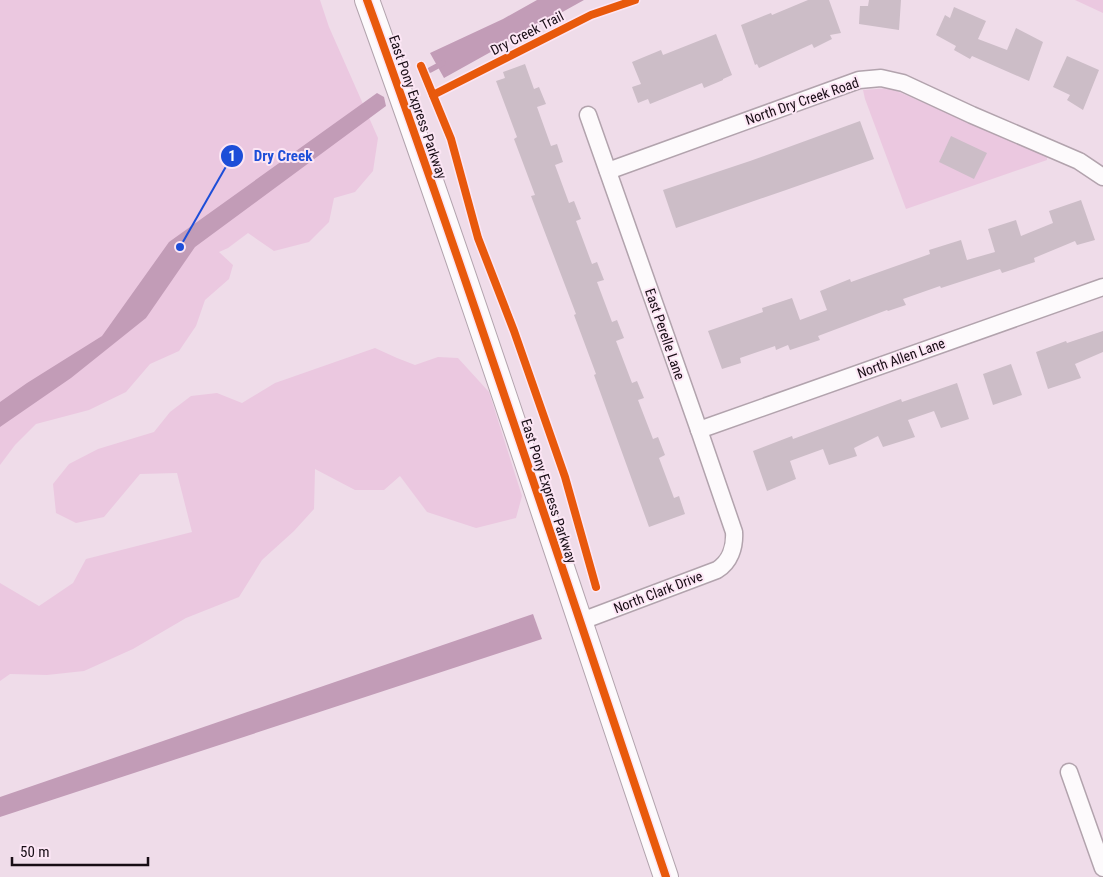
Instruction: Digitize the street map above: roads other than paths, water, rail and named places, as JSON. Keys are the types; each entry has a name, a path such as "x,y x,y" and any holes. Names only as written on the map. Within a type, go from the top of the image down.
{"street":[{"name":"East Pony Express Parkway","path":"367,0 465,279 666,877"},
{"name":"North Dry Creek Road","path":"608,171 859,80 881,78 903,84 1079,161 1103,177"},
{"name":"East Perelle Lane","path":"588,115 734,532 731,555"},
{"name":"North Allen Lane","path":"699,430 1103,287"},
{"name":"North Clark Drive","path":"579,622 721,568 731,555"},
{"path":"1068,772 1103,868"}],"waterway":[{"path":"430,70 443,63"}],"place":[{"name":"Dry Creek","path":"180,247"}]}
